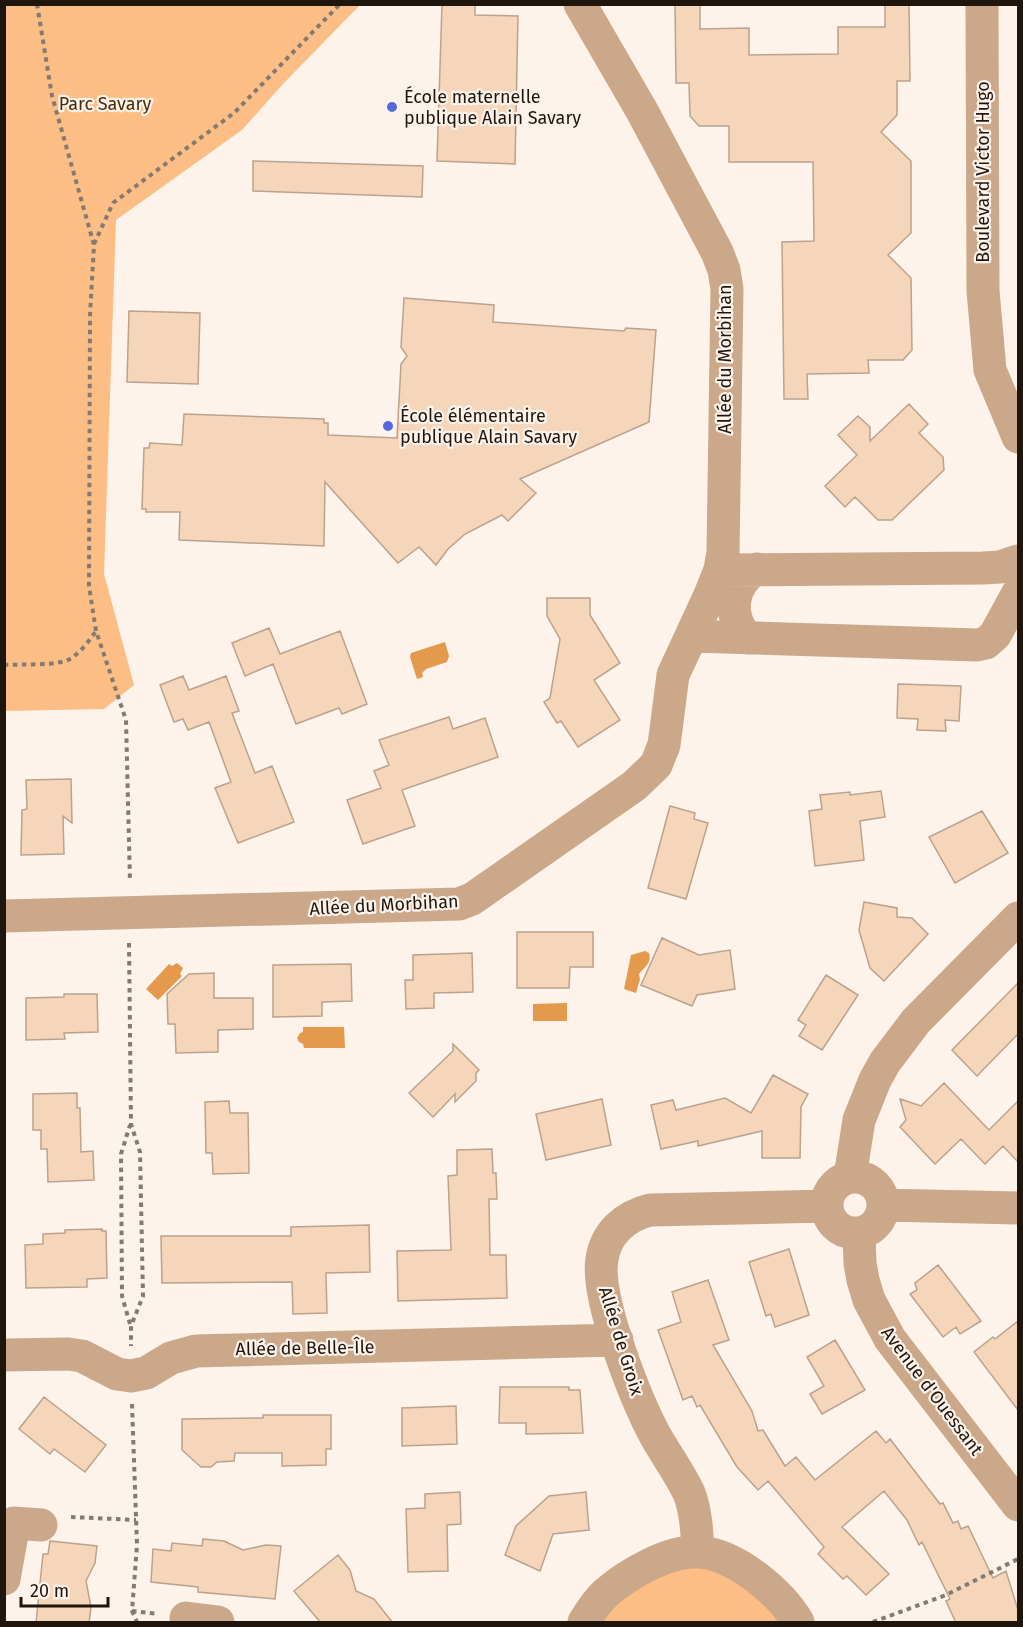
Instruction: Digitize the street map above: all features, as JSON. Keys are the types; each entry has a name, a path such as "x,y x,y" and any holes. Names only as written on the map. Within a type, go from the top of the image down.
{"street":[{"name":"Allée du Morbihan","path":"4,916 441,906 466,902 604,808 651,772 664,745 673,675 720,570 723,552 728,310 724,270 717,252 642,111 579,4"},
{"name":"Boulevard Victor Hugo","path":"982,4 984,291 990,370 1018,437"},
{"name":"Boulevard Victor Hugo","path":"988,339 1018,396"},
{"path":"720,570 983,568 1000,567 1018,561"},
{"path":"983,568 993,577 996,584 1001,603 1002,621"},
{"path":"747,638 737,620 735,596 745,577 757,569"},
{"path":"692,636 977,645 992,639 1018,593"},
{"path":"850,1177 860,1120 875,1080 885,1062 916,1022 1018,918"},
{"path":"850,1177 863,1177 874,1183 881,1193 884,1205 882,1215 876,1224 859,1233 847,1232 837,1227 830,1217 827,1206 828,1196 833,1187 841,1180 850,1177"},
{"path":"884,1205 1018,1208"},
{"name":"Allée de Groix","path":"698,1552 694,1507 642,1409 617,1340 602,1279 601,1262 604,1248 610,1237 626,1219 638,1213 663,1208 827,1206"},
{"name":"Avenue d'Ouessant","path":"859,1233 863,1280 869,1300 886,1332 1018,1505"},
{"name":"Allée de Belle-Île","path":"4,1355 68,1354 82,1356 117,1374 131,1376 146,1373 171,1358 196,1351 617,1340"},
{"path":"4,1579 14,1523 41,1526"},
{"path":"584,1623 604,1595 635,1572 679,1554 698,1552 726,1560 750,1574 772,1590 789,1608 798,1623"},
{"path":"186,1618 218,1623"}],"path":[{"path":"37,4 52,96 94,245 90,315 89,586 96,631 126,720 130,887 133,913 128,955 131,1124 140,1152"},
{"path":"94,245 113,203 234,113 340,4"},
{"path":"4,665 69,660 86,645 96,631"},
{"path":"130,1326 122,1296 121,1154 131,1124"},
{"path":"41,1526 54,1516 136,1520"},
{"path":"873,1623 946,1595 1018,1559"},
{"path":"132,1611 137,1623"}],"green space":[{"name":"Parc Savary","path":"4,5 360,5 282,85 242,130 116,220 104,574 134,685 104,709 5,711"},
{"path":"680,1562 723,1570 788,1622 595,1622 601,1612"}],"shaded area":[{"path":"445,642 449,656 447,662 426,669 422,673 423,677 417,679 410,657 411,653"},
{"path":"645,951 649,953 649,960 639,974 636,993 624,989 631,955"},
{"path":"177,963 183,968 180,974 182,976 158,1000 146,989 169,964 172,966"},
{"path":"567,1003 567,1021 533,1021 533,1004"},
{"path":"303,1027 344,1027 345,1048 304,1048 297,1038 303,1032"}],"building":[{"path":"442,4 475,4 475,15 518,16 515,164 437,161"},
{"path":"675,4 700,4 700,29 749,28 749,55 838,54 838,27 885,27 885,4 909,4 910,81 897,81 897,115 881,132 911,161 911,233 888,255 911,278 912,350 903,360 868,360 869,373 807,374 808,399 784,399 782,242 814,241 813,162 729,162 729,126 699,126 690,116 689,83 676,83"},
{"path":"253,161 423,166 422,197 253,191"},
{"path":"404,298 494,305 493,322 624,331 626,328 656,330 649,422 520,479 536,493 508,521 502,515 465,534 448,549 436,565 419,547 398,563 325,482 324,546 179,540 180,512 146,512 146,509 142,509 144,448 149,448 150,443 182,445 184,414 324,419 324,423 328,423 328,435 397,438 401,364 407,356 401,347"},
{"path":"129,311 200,313 198,384 127,382"},
{"path":"909,404 928,424 919,433 943,457 944,470 892,520 878,520 855,497 845,507 825,486 857,455 838,435 858,416 870,427 870,441"},
{"path":"547,598 590,598 590,615 620,663 594,680 620,720 578,747 561,721 557,723 544,702 550,698 560,639 547,616"},
{"path":"269,628 280,654 340,631 367,704 342,714 339,708 296,724 273,664 245,676 232,643"},
{"path":"183,676 189,690 226,676 239,711 232,713 255,773 272,766 294,822 238,843 215,788 231,782 209,722 188,730 183,719 174,722 160,685"},
{"path":"898,684 961,686 959,721 945,720 946,731 917,730 918,719 897,718"},
{"path":"449,717 453,729 485,718 498,757 402,790 415,826 363,844 347,800 381,788 374,771 389,765 379,740"},
{"path":"71,779 72,823 63,816 64,854 21,855 22,810 27,809 26,780"},
{"path":"881,791 885,817 860,821 864,860 815,866 809,811 822,809 820,795 850,792 850,795"},
{"path":"670,806 695,813 694,819 708,823 686,899 648,888"},
{"path":"982,811 1008,853 955,883 929,837"},
{"path":"864,902 897,908 897,917 912,918 928,934 884,981 870,968 859,930"},
{"path":"517,932 593,932 593,967 570,967 569,988 517,988"},
{"path":"662,938 699,955 730,950 735,989 697,995 692,1006 641,985"},
{"path":"472,953 473,992 434,993 434,1008 406,1009 405,980 413,980 413,955"},
{"path":"351,964 352,1001 322,1002 322,1016 273,1017 273,965"},
{"path":"214,973 214,998 253,998 253,1029 218,1030 218,1052 176,1053 175,1024 168,1024 167,994 189,974"},
{"path":"826,975 858,995 822,1050 799,1036 806,1025 798,1020"},
{"path":"1018,983 1018,1034 977,1076 952,1050"},
{"path":"64,994 97,994 98,1032 64,1033 65,1039 26,1040 26,998 64,997"},
{"path":"453,1044 479,1070 476,1073 476,1081 455,1102 455,1094 433,1117 409,1093 453,1051"},
{"path":"773,1075 808,1094 801,1107 800,1158 762,1158 762,1131 698,1146 698,1141 661,1149 651,1105 673,1100 676,1110 725,1098 751,1113"},
{"path":"944,1083 989,1130 1018,1101 1018,1162 1003,1146 985,1164 961,1139 935,1164 900,1127 906,1120 900,1099 921,1106"},
{"path":"77,1093 77,1108 80,1108 81,1152 93,1151 94,1180 48,1182 47,1149 41,1149 41,1130 33,1130 33,1094"},
{"path":"602,1099 611,1145 546,1160 536,1114"},
{"path":"229,1101 230,1113 248,1113 249,1173 213,1174 212,1153 206,1153 205,1102"},
{"path":"492,1149 497,1199 489,1199 490,1255 506,1255 507,1298 398,1301 397,1251 451,1250 448,1176 457,1175 457,1150"},
{"path":"369,1225 370,1272 326,1273 327,1313 293,1314 292,1282 162,1283 161,1236 291,1236 291,1227"},
{"path":"102,1229 106,1231 107,1278 87,1279 87,1287 26,1288 25,1245 43,1244 43,1234 65,1233 65,1230"},
{"path":"789,1249 809,1315 775,1327 771,1314 766,1316 749,1262"},
{"path":"938,1265 981,1321 960,1334 956,1327 943,1337 910,1294 917,1290 915,1283"},
{"path":"708,1280 729,1340 713,1345 752,1411 758,1431 763,1430 785,1466 796,1457 815,1480 876,1431 886,1443 890,1439 940,1504 943,1503 953,1523 958,1521 961,1529 968,1526 993,1578 1006,1571 1018,1610 1018,1623 956,1623 946,1601 950,1599 922,1542 919,1545 907,1520 884,1491 842,1527 889,1574 866,1595 847,1576 843,1579 818,1554 824,1547 768,1481 758,1490 737,1467 700,1405 697,1407 692,1396 683,1400 658,1330 681,1322 672,1292"},
{"path":"1018,1321 1018,1410 974,1352"},
{"path":"835,1340 865,1390 822,1414 810,1394 824,1386 807,1357"},
{"path":"500,1387 569,1387 569,1390 580,1390 583,1433 526,1434 526,1423 499,1423"},
{"path":"44,1397 106,1445 85,1472 54,1449 50,1454 19,1429"},
{"path":"456,1406 457,1444 402,1446 402,1408"},
{"path":"263,1415 331,1415 331,1449 326,1449 326,1465 282,1466 282,1453 235,1453 234,1461 217,1462 211,1467 201,1467 182,1450 182,1419 263,1418"},
{"path":"460,1492 461,1524 447,1525 448,1571 408,1572 406,1509 425,1508 425,1494"},
{"path":"586,1492 589,1530 553,1534 540,1571 505,1555 516,1526 549,1496"},
{"path":"203,1539 224,1541 243,1550 266,1545 281,1546 275,1599 198,1592 198,1587 151,1582 153,1549 171,1551 172,1543 202,1546"},
{"path":"50,1541 97,1546 95,1563 86,1581 91,1607 89,1623 36,1623 43,1554 48,1554"},
{"path":"338,1555 350,1570 356,1591 374,1599 393,1623 321,1623 294,1591"}],"place":[{"name":"École maternelle publique Alain Savary","path":"392,107"},
{"name":"École élémentaire publique Alain Savary","path":"388,426"}]}
